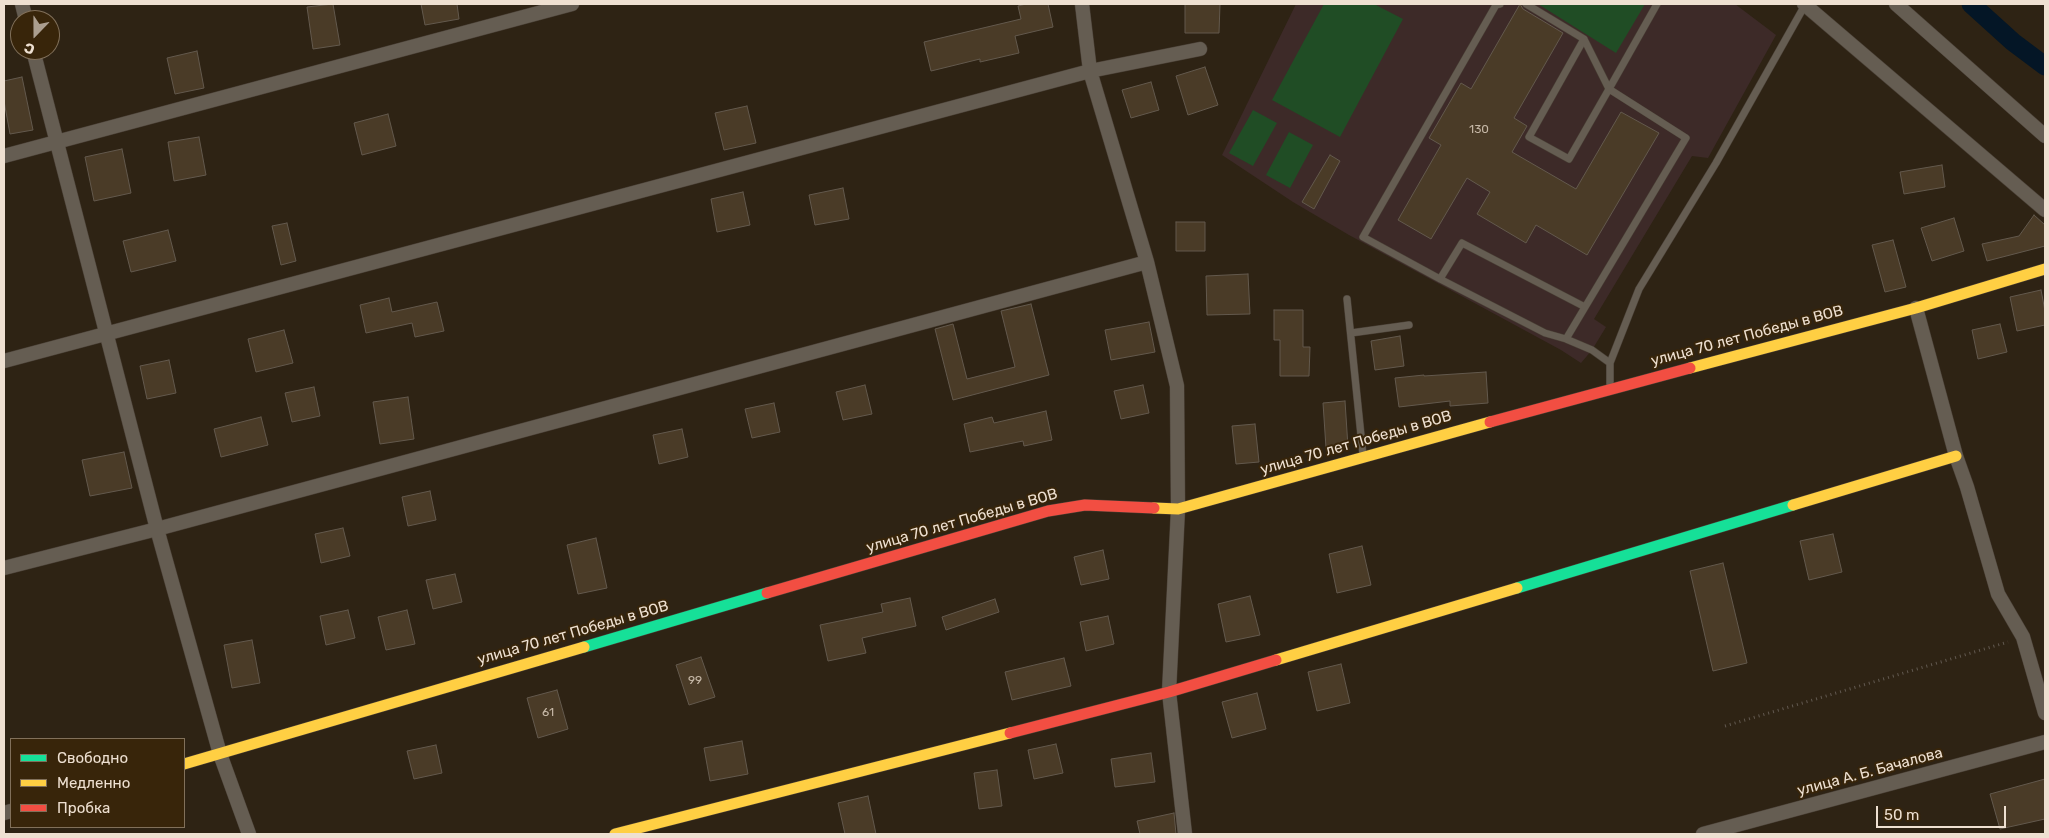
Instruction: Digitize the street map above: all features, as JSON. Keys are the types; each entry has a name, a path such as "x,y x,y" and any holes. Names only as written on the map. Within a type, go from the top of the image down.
{"street":[{"path":"4,156 572,4"},
{"path":"1082,4 1090,70 1147,262 1177,386 1178,509 1169,692 1185,834"},
{"path":"1805,4 2045,210"},
{"path":"1896,4 2045,136"},
{"path":"4,361 1090,70 1200,49"},
{"path":"36,60 156,529 220,754 249,834"},
{"path":"4,568 156,529 1147,262"},
{"name":"улица 70 лет Победы в ВОВ","path":"185,764 1048,511 1085,506 1178,509 1610,388 1916,308 2045,269"},
{"path":"1916,308 1956,456 1998,594 2023,637 2045,713"},
{"path":"615,834 1169,692 1956,456"},
{"name":"улица А. Б. Бачалова","path":"1702,834 2045,742"}],"lane":[{"path":"1500,4 1496,5 1363,236 1440,279 1545,333 1566,339 1592,350 1610,363"},
{"path":"1526,4 1584,39 1609,89 1686,138 1566,339"},
{"path":"1584,39 1529,137 1569,159 1657,4"},
{"path":"1610,388 1610,363 1640,289 1716,163 1805,4"},
{"path":"1440,279 1462,243 1585,307"},
{"path":"1347,299 1363,458"},
{"path":"1351,333 1409,324"}],"path":[{"path":"1724,726 2023,637"}],"shaded area":[{"path":"1296,4 1735,4 1776,35 1708,158 1692,156 1594,319 1606,327 1592,350 1581,363 1561,350 1349,235 1293,202 1222,155"}],"green space":[{"path":"1324,4 1374,4 1403,19 1340,137 1272,100"},
{"path":"1538,4 1645,4 1616,53"},
{"path":"1253,110 1277,123 1253,166 1229,153"},
{"path":"1289,132 1313,145 1290,188 1266,175"}],"building":[{"path":"333,4 340,45 313,49 307,7"},
{"path":"421,4 457,4 459,19 425,25"},
{"path":"1048,4 1053,27 1015,36 1019,53 980,62 980,59 931,71 924,42 1021,19 1018,6"},
{"path":"1185,4 1220,4 1219,33 1185,33"},
{"path":"1520,4 1523,9 1563,33 1514,118 1527,126 1512,152 1576,189 1621,112 1659,133 1587,255 1536,225 1526,243 1477,214 1490,192 1467,178 1431,239 1398,220 1441,145 1429,138 1461,83 1471,89"},
{"path":"197,51 204,88 175,94 167,58"},
{"path":"1205,67 1218,105 1188,115 1176,76"},
{"path":"22,77 33,130 10,134 4,101 4,81"},
{"path":"1151,82 1159,110 1131,118 1122,90"},
{"path":"747,106 756,143 724,150 715,113"},
{"path":"388,114 396,146 362,155 354,123"},
{"path":"199,137 206,175 174,181 168,142"},
{"path":"122,149 131,193 94,201 85,157"},
{"path":"1330,155 1340,161 1314,209 1302,202"},
{"path":"1942,165 1945,187 1904,194 1900,172"},
{"path":"843,188 849,219 815,225 809,195"},
{"path":"743,192 750,225 717,232 711,199"},
{"path":"2034,215 2045,225 2045,246 1987,261 1982,244 2019,236"},
{"path":"1954,218 1964,251 1932,261 1921,228"},
{"path":"1176,222 1205,222 1205,251 1176,251"},
{"path":"287,223 296,261 281,265 272,226"},
{"path":"168,230 176,261 131,272 123,241"},
{"path":"1893,240 1906,287 1885,292 1872,245"},
{"path":"1248,274 1250,314 1207,315 1206,276"},
{"path":"2041,290 2045,311 2045,325 2017,331 2010,297"},
{"path":"389,298 392,312 437,302 444,331 415,337 412,323 366,333 360,305"},
{"path":"1031,304 1049,375 953,400 935,329 953,324 967,379 1015,367 1001,311"},
{"path":"1274,310 1303,310 1303,347 1310,347 1309,376 1280,376 1280,340 1274,340"},
{"path":"1149,322 1155,352 1111,360 1105,330"},
{"path":"2000,324 2007,352 1978,359 1972,330"},
{"path":"284,330 293,363 256,372 248,339"},
{"path":"1400,336 1404,366 1375,370 1371,341"},
{"path":"169,360 176,393 147,399 140,366"},
{"path":"1486,372 1488,403 1450,406 1450,401 1399,407 1395,378"},
{"path":"865,385 872,414 843,420 836,392"},
{"path":"1143,385 1149,413 1121,419 1114,391"},
{"path":"314,387 320,416 292,422 285,393"},
{"path":"408,397 414,439 380,444 373,402"},
{"path":"1345,401 1348,447 1326,448 1323,403"},
{"path":"774,403 780,432 752,438 745,409"},
{"path":"1046,411 1052,440 1024,446 1023,441 970,452 964,424 992,417 994,423"},
{"path":"261,417 268,445 221,457 214,429"},
{"path":"1255,424 1259,462 1236,464 1232,426"},
{"path":"682,429 688,457 659,464 653,435"},
{"path":"124,452 132,488 90,496 82,460"},
{"path":"430,491 436,520 408,526 402,497"},
{"path":"343,528 350,556 321,563 315,534"},
{"path":"1833,534 1842,572 1809,580 1800,541"},
{"path":"596,538 607,588 578,594 567,545"},
{"path":"1362,546 1371,585 1337,593 1329,554"},
{"path":"1103,550 1109,579 1081,585 1074,557"},
{"path":"1723,563 1747,663 1713,671 1690,571"},
{"path":"455,574 462,602 433,609 426,580"},
{"path":"1250,596 1260,635 1226,642 1218,604"},
{"path":"910,598 916,626 862,638 866,653 828,661 820,625 883,612 881,604"},
{"path":"995,599 999,612 946,630 942,617"},
{"path":"348,610 355,638 326,645 320,616"},
{"path":"407,610 415,644 386,650 378,617"},
{"path":"1108,616 1114,644 1086,651 1080,622"},
{"path":"252,640 260,683 232,688 224,645"},
{"path":"701,657 715,697 689,705 676,665"},
{"path":"1064,658 1071,686 1012,700 1005,672"},
{"path":"1341,664 1350,703 1317,711 1308,672"},
{"path":"557,690 568,729 538,738 527,698"},
{"path":"1257,693 1266,729 1232,738 1222,702"},
{"path":"742,741 748,774 710,781 704,748"},
{"path":"1056,744 1063,773 1034,779 1028,750"},
{"path":"436,745 442,773 414,779 407,751"},
{"path":"1151,753 1155,782 1115,787 1111,759"},
{"path":"997,770 1002,806 979,809 974,773"},
{"path":"2045,779 2045,819 2000,829 1990,794"},
{"path":"868,796 876,834 845,834 838,803"},
{"path":"1174,813 1176,834 1140,834 1137,821"}],"waterway":[{"path":"1971,4 2013,42 2045,66"}],"traffic: fast":[{"path":"1517,588 1793,505"},
{"path":"584,647 767,593"}],"traffic: slow":[{"path":"1690,368 1916,308 2045,269"},
{"path":"1154,508 1178,509 1490,422"},
{"path":"1793,505 1956,456"},
{"path":"1276,660 1517,588"},
{"path":"185,764 584,647"},
{"path":"615,834 1010,733"}],"traffic: jam":[{"path":"1490,422 1690,368"},
{"path":"767,593 1048,511 1085,505 1154,508"},
{"path":"1010,733 1169,692 1276,660"}]}
